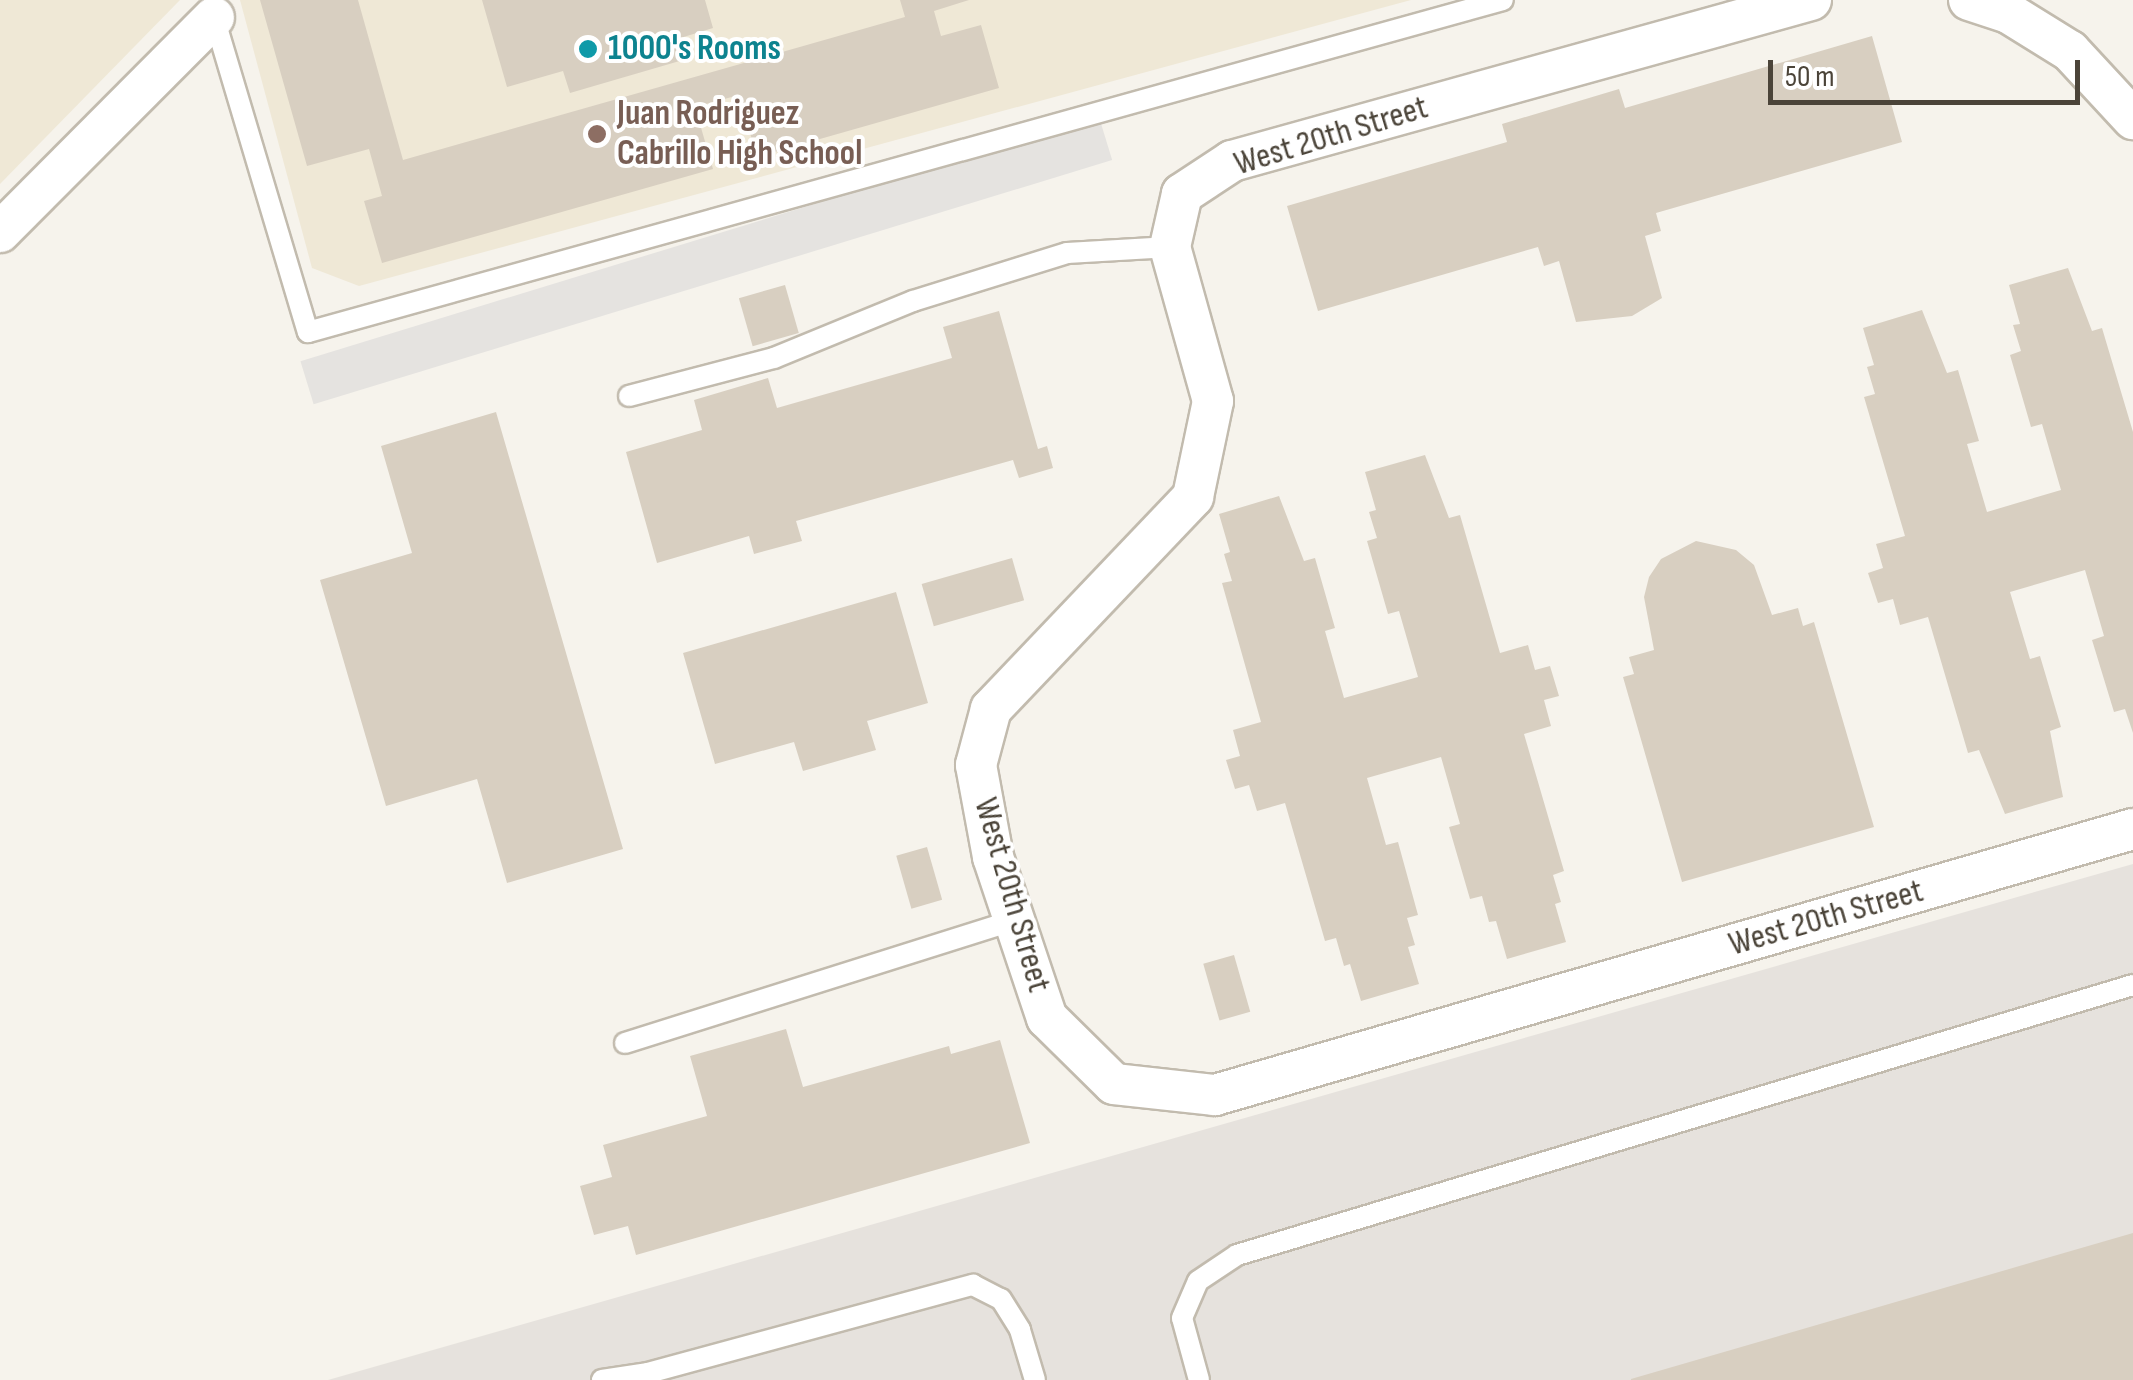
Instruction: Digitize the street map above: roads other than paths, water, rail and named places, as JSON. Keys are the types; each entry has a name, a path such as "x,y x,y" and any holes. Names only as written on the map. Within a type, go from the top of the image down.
{"street":[{"name":"West 20th Street","path":"1811,0 1232,161 1182,194 1170,247 1213,401 1192,497 991,709 976,764 993,857 1048,1018 1114,1084 1215,1095 2133,829"},
{"path":"1969,0 2007,12 2070,51 2133,119"},
{"path":"0,232 212,8"}],"lane":[{"path":"212,8 308,332 1503,0"},
{"path":"630,396 774,358 913,301 1067,254 1170,247"},
{"path":"625,1043 1014,920"},
{"path":"1199,1380 1182,1318 1198,1282 1237,1255 2133,985"},
{"path":"602,1380 648,1373 972,1285 1001,1299 1020,1330 1035,1380"}],"place":[{"name":"1000's Rooms","path":"588,49"},
{"name":"Juan Rodriguez Cabrillo High School","path":"597,134"}]}
